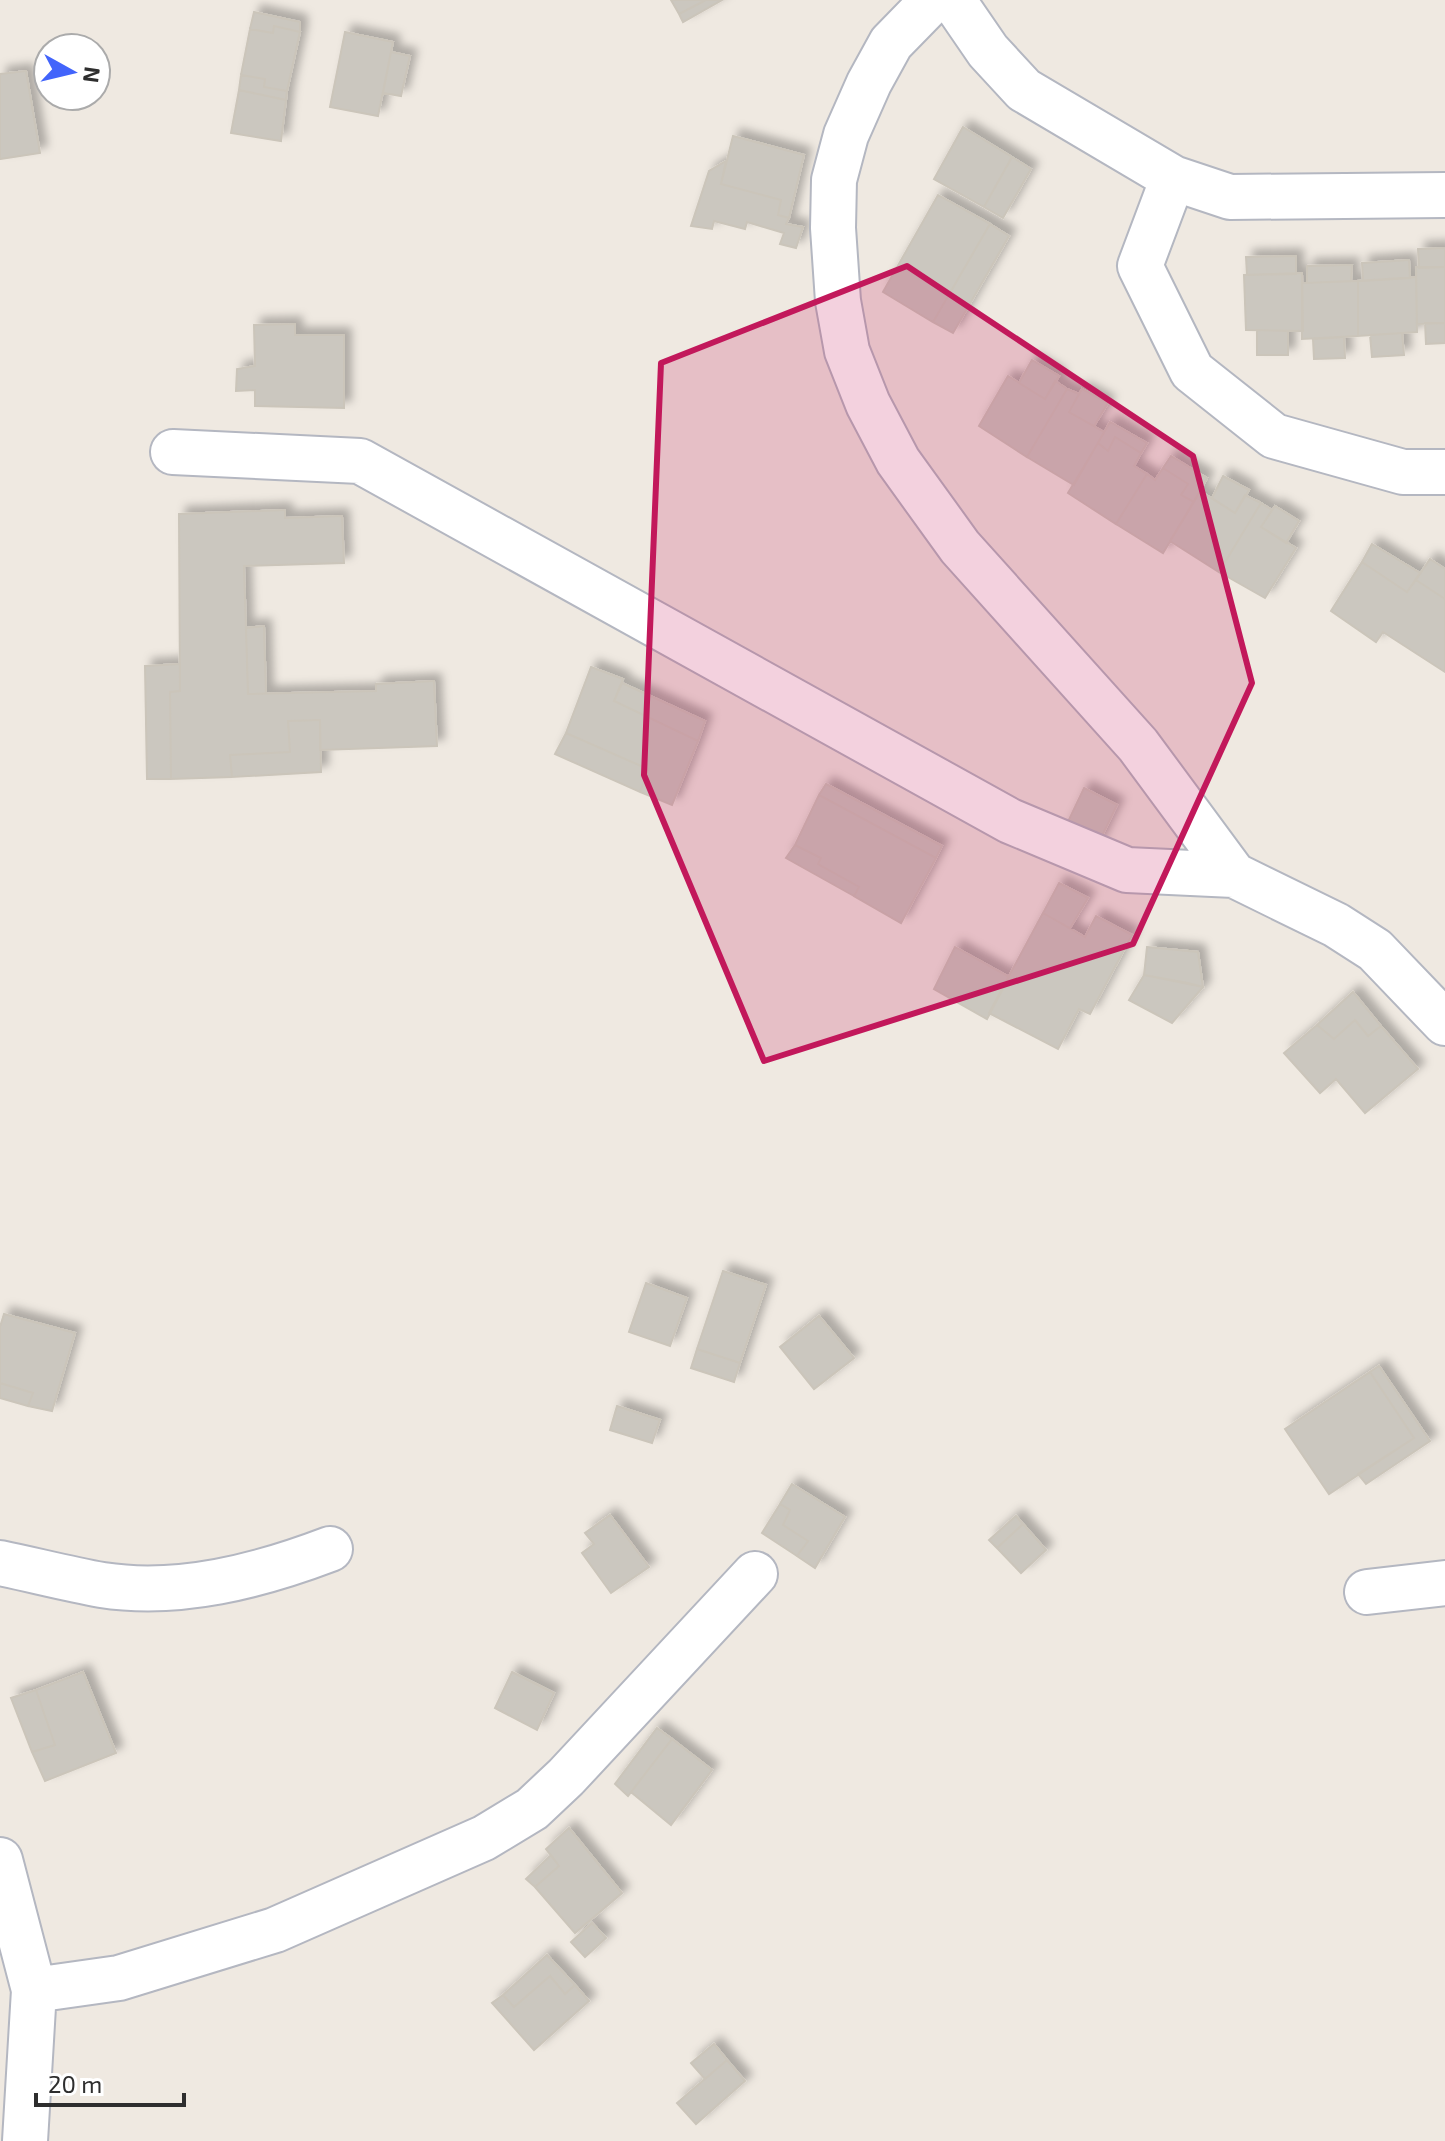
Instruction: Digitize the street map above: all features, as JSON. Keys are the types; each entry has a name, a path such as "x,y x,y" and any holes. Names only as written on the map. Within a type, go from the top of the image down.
{"street":[{"path":"933,0 891,43 846,135 834,180 838,301 847,351 868,404 898,461 960,547 1138,745 1234,875"},
{"path":"953,0 988,51 1024,90 1173,178 1230,197 1445,195"},
{"path":"1173,178 1140,266 1192,371 1274,436 1403,472 1445,472"},
{"path":"173,452 360,461 1010,821 1127,870 1234,875 1336,925 1375,950 1445,1023"},
{"path":"0,1563 105,1585 192,1586 279,1569 330,1549"},
{"path":"34,1990 119,1978 275,1930 484,1838 532,1809 566,1777 755,1574"},
{"path":"1367,1592 1445,1583"},
{"path":"0,1860 34,1990 25,2141"}],"highlighted area":[{"path":"907,266 1193,456 1252,683 1133,944 764,1061 644,775 661,363"}],"building":[{"path":"671,0 706,0 679,14"},
{"path":"706,0 722,0 683,22 679,14"},
{"path":"254,12 300,22 300,32 274,26 273,33 250,29"},
{"path":"274,26 300,32 287,91 264,87 265,79 241,75 250,29 273,33"},
{"path":"345,32 393,42 378,116 330,107"},
{"path":"391,52 410,56 401,96 383,93"},
{"path":"26,71 40,153 0,159 0,74"},
{"path":"241,75 265,79 264,87 287,91 286,100 239,90"},
{"path":"239,90 286,100 281,141 231,133"},
{"path":"963,127 1012,157 984,207 934,179"},
{"path":"733,136 804,155 789,218 778,215 781,200 721,184"},
{"path":"1012,157 1031,169 1003,218 984,207"},
{"path":"726,161 721,184 781,200 778,215 789,218 786,224 803,227 796,248 780,244 784,233 747,222 745,229 714,221 712,229 691,226 709,171"},
{"path":"938,195 990,224 933,322 883,292"},
{"path":"990,224 1009,236 953,333 933,322"},
{"path":"1445,248 1445,267 1419,268 1418,249"},
{"path":"1296,256 1296,274 1247,275 1246,257"},
{"path":"1409,260 1410,278 1363,281 1362,263"},
{"path":"1352,265 1351,281 1307,283 1307,266"},
{"path":"1416,267 1445,267 1445,323 1417,324"},
{"path":"1302,273 1303,331 1246,330 1244,275"},
{"path":"1416,277 1417,332 1358,336 1358,281"},
{"path":"1358,281 1358,336 1302,339 1302,283"},
{"path":"1425,323 1445,323 1445,343 1426,344"},
{"path":"295,324 295,335 344,335 344,408 255,406 255,390 236,391 237,369 255,366 254,325"},
{"path":"1257,330 1288,331 1288,355 1257,355"},
{"path":"1402,333 1404,355 1372,357 1370,335"},
{"path":"1344,337 1345,358 1314,359 1313,339"},
{"path":"1032,360 1059,376 1045,399 1019,383"},
{"path":"1008,376 1045,399 1055,381 1067,389 1027,457 979,426"},
{"path":"1067,389 1079,394 1069,412 1104,432 1074,485 1027,457"},
{"path":"1082,389 1108,403 1094,426 1069,412"},
{"path":"1110,422 1147,443 1141,453 1115,437 1108,451 1098,443"},
{"path":"1115,437 1141,453 1134,466 1147,474 1116,524 1068,493 1098,443 1108,451"},
{"path":"1171,456 1207,478 1194,502 1181,495 1188,484 1163,468"},
{"path":"1163,468 1188,484 1181,495 1194,502 1163,553 1116,524 1147,474 1155,480"},
{"path":"1223,476 1249,490 1235,513 1212,498"},
{"path":"1200,491 1235,513 1245,495 1261,503 1219,572 1170,541"},
{"path":"1261,503 1272,510 1261,527 1296,548 1265,598 1219,572"},
{"path":"1275,506 1299,521 1286,543 1261,527"},
{"path":"285,510 285,518 342,516 344,563 244,566 248,694 376,691 376,684 434,681 437,746 320,750 320,720 288,721 290,752 230,755 232,777 171,779 170,692 180,691 179,514"},
{"path":"1372,544 1420,573 1407,592 1362,562"},
{"path":"1430,559 1445,569 1445,599 1416,580"},
{"path":"1362,562 1407,592 1416,580 1445,599 1445,672 1383,632 1376,642 1331,611"},
{"path":"264,626 266,694 248,694 246,628"},
{"path":"180,664 180,691 170,692 171,779 147,779 145,666"},
{"path":"591,667 623,679 614,701 698,741 672,805 640,792 648,769 566,733"},
{"path":"622,683 705,721 698,741 614,701"},
{"path":"320,720 321,772 232,777 230,755 290,752 288,721"},
{"path":"566,733 648,769 640,792 555,754"},
{"path":"826,784 942,846 936,858 819,795"},
{"path":"1084,788 1117,805 1097,846 1064,830"},
{"path":"819,795 936,858 901,923 854,896 859,887 818,864 821,858 795,845"},
{"path":"795,845 821,858 818,864 859,887 854,896 786,858"},
{"path":"1059,883 1088,898 1070,928 1043,913"},
{"path":"1043,913 1085,937 1096,916 1132,935 1090,1014 1079,1009 1058,1049 989,1013"},
{"path":"955,947 1009,977 987,1019 934,989"},
{"path":"1147,947 1198,952 1203,987 1144,975"},
{"path":"1144,975 1203,987 1172,1023 1129,1000"},
{"path":"1353,992 1381,1026 1368,1036 1355,1020 1334,1039 1317,1025"},
{"path":"1355,1020 1368,1036 1381,1026 1418,1069 1365,1113 1336,1079 1320,1093 1284,1053 1317,1025 1334,1039"},
{"path":"723,1271 766,1285 740,1363 697,1349"},
{"path":"646,1283 687,1298 670,1346 629,1332"},
{"path":"4,1314 75,1333 52,1411 28,1406 33,1393 0,1383 0,1327"},
{"path":"819,1316 854,1358 814,1389 780,1347"},
{"path":"697,1349 740,1363 734,1382 691,1368"},
{"path":"1379,1366 1430,1441 1366,1484 1358,1474 1414,1438 1370,1372"},
{"path":"1370,1372 1414,1438 1329,1494 1285,1429"},
{"path":"0,1383 33,1393 28,1406 0,1398"},
{"path":"617,1406 660,1420 652,1443 610,1430"},
{"path":"792,1484 845,1517 815,1568 797,1556 808,1541 783,1525 790,1510 780,1504"},
{"path":"780,1504 790,1510 783,1525 808,1541 797,1556 762,1533"},
{"path":"610,1515 649,1567 611,1593 582,1553 594,1544 585,1533"},
{"path":"1016,1516 1023,1524 997,1548 989,1540"},
{"path":"1023,1524 1046,1550 1021,1573 997,1548"},
{"path":"83,1672 116,1753 45,1781 32,1752 55,1745 36,1690"},
{"path":"512,1672 554,1693 537,1730 495,1708"},
{"path":"36,1690 55,1745 32,1752 11,1698"},
{"path":"657,1728 672,1739 628,1796 615,1784"},
{"path":"672,1739 712,1770 671,1825 631,1792"},
{"path":"569,1828 622,1893 575,1933 535,1887 559,1866 546,1849"},
{"path":"551,1855 559,1866 535,1887 526,1879"},
{"path":"592,1923 606,1938 585,1957 571,1942"},
{"path":"547,1955 575,1985 565,1994 550,1976 514,2007 503,1995"},
{"path":"550,1976 565,1994 575,1985 589,2001 534,2050 492,2003 503,1995 514,2007"},
{"path":"714,2044 727,2060 705,2079 691,2063"},
{"path":"727,2060 745,2081 696,2124 677,2103"}]}
